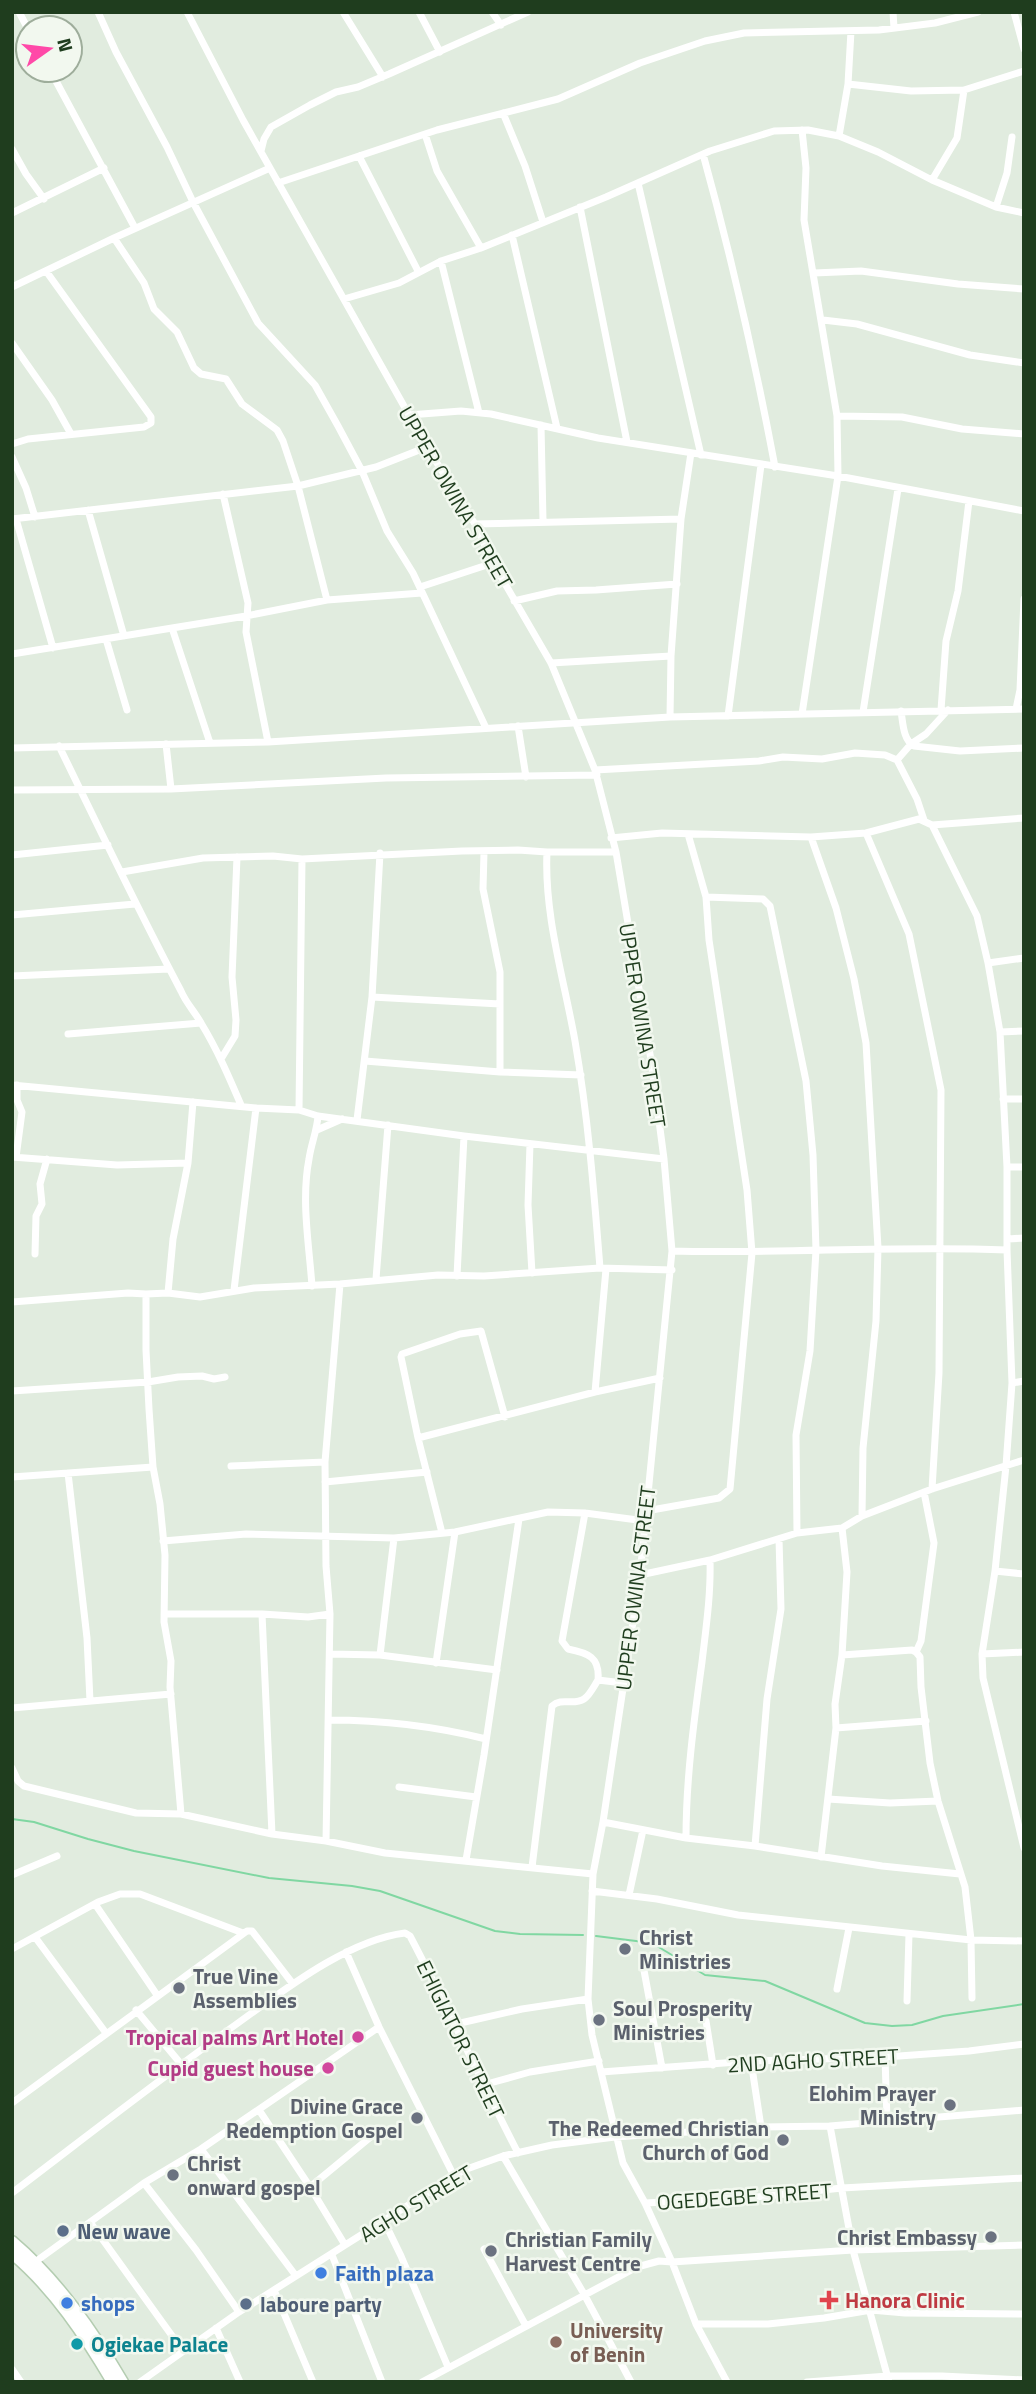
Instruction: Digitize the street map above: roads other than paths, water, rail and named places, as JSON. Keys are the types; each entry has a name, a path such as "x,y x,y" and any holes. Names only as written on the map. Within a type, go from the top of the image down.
{"main road":[{"path":"12,2241 35,2262 84,2320 123,2382"},
{"path":"14,2260 76,2326 112,2382"}],"street":[{"path":"98,12 193,202 258,323 314,385 362,471 387,531 421,590 486,728"},
{"name":"UPPER OWINA STREET","path":"187,12 278,183 427,447 475,524 493,563 551,663 596,773 616,852 651,1060 673,1251 639,1576 593,1874 588,1999 598,2061 623,2163 672,2262 696,2324 727,2382"},
{"path":"343,12 383,77"},
{"path":"419,12 440,52"},
{"path":"492,12 501,24"},
{"path":"261,151 271,127 336,92 383,77 528,12"},
{"path":"893,12 894,28"},
{"path":"278,183 425,134 558,99 640,63 705,41 744,33 894,28 935,23 952,15 978,12"},
{"path":"1014,12 1024,49"},
{"path":"839,136 848,84 851,31"},
{"path":"848,84 911,91 964,90 1024,71"},
{"path":"58,84 135,228"},
{"path":"932,180 957,138 964,90"},
{"path":"503,113 525,166 542,222"},
{"path":"802,130 806,167 804,220 837,416 838,476 802,714"},
{"path":"344,299 399,283 441,261 481,248 703,154 774,131 802,130 839,136 996,207 1024,213"},
{"path":"425,134 437,171 481,248"},
{"path":"996,207 1007,173 1012,137"},
{"path":"12,149 44,199"},
{"path":"703,154 734,267 758,373 775,467"},
{"path":"359,156 418,271"},
{"path":"12,214 104,168"},
{"path":"12,287 114,237 270,168"},
{"path":"638,183 701,455"},
{"path":"580,207 627,442"},
{"path":"512,235 557,428"},
{"path":"114,237 144,283 154,309 177,332 194,368 201,374 226,379 243,404 277,430 298,485 327,600"},
{"path":"441,261 479,413"},
{"path":"12,444 28,439 144,428 150,423 151,417 46,271"},
{"path":"814,273 861,271 958,284 1024,289"},
{"path":"822,320 857,324 970,355 1024,363"},
{"path":"12,343 52,400 71,434"},
{"path":"409,415 461,411 479,413 627,442 838,476 1024,511"},
{"path":"837,416 902,417 962,429 1024,434"},
{"path":"541,425 543,522"},
{"path":"53,648 14,519 298,485 362,471 427,447"},
{"path":"670,717 671,656 681,519 691,453"},
{"path":"12,457 26,488 34,517"},
{"path":"728,716 761,465"},
{"path":"863,712 898,489"},
{"path":"223,494 248,603 246,632 268,742"},
{"path":"897,760 911,744 926,734 945,710 946,641 958,591 969,501"},
{"path":"88,510 124,636"},
{"path":"475,524 681,519"},
{"path":"12,654 327,600 421,590 493,563"},
{"path":"514,601 557,591 677,584"},
{"path":"12,748 268,742 670,717 1020,709 1024,598"},
{"path":"172,628 210,743"},
{"path":"106,639 127,710"},
{"path":"551,663 671,656"},
{"path":"901,711 905,736 911,744 950,751 1024,748"},
{"path":"518,726 526,776"},
{"path":"166,744 170,789"},
{"path":"59,746 122,872 135,904 182,995 221,1059 241,1105"},
{"path":"12,790 170,789 308,780 596,773 783,757 822,759 855,753 885,755 897,760 917,799 924,820"},
{"path":"932,825 1024,818"},
{"path":"611,838 662,833 811,837 866,833 924,820 932,825 977,916 1000,1032 1007,1167 1012,1383 995,1571 982,1654 983,1678 1024,1848"},
{"path":"866,833 909,934 942,1090 939,1373 928,1490 934,1543 920,1646 916,1652"},
{"path":"646,1511 719,1497 730,1489 752,1253 747,1190 709,940 706,897 688,834"},
{"path":"811,837 836,908 854,979 866,1043 878,1248 876,1321 863,1448 862,1516"},
{"path":"12,855 108,845"},
{"path":"122,872 203,858 302,859 380,853 518,850 616,852"},
{"path":"484,852 483,889 500,972 500,1072"},
{"path":"547,852 546,874 552,926 581,1075 603,1268 595,1392"},
{"path":"357,1120 372,997 380,853"},
{"path":"221,1059 235,1036 232,977 237,857"},
{"path":"299,1110 302,859"},
{"path":"706,897 762,899 769,906 806,1082 813,1155 816,1250 810,1350 796,1435 797,1533"},
{"path":"12,915 135,904"},
{"path":"988,963 1024,958"},
{"path":"12,976 169,969"},
{"path":"372,997 500,1004"},
{"path":"68,1034 201,1023"},
{"path":"1000,1032 1024,1031"},
{"path":"365,1060 500,1072 581,1075"},
{"path":"188,1163 117,1165 14,1157 22,1112 14,1085 299,1110 318,1116 464,1136 664,1159"},
{"path":"1003,1099 1024,1099"},
{"path":"168,1293 173,1239 188,1163 193,1102"},
{"path":"234,1290 256,1108"},
{"path":"312,1286 306,1199 309,1158 318,1116"},
{"path":"317,1130 344,1118"},
{"path":"376,1279 388,1125"},
{"path":"457,1276 464,1136"},
{"path":"530,1144 528,1205 532,1273"},
{"path":"35,1254 36,1216 42,1203 40,1184 47,1159"},
{"path":"1007,1167 1024,1167"},
{"path":"1008,1239 1024,1238"},
{"path":"673,1251 752,1253 941,1247 1007,1250"},
{"path":"12,1302 128,1293 168,1293 200,1297 234,1290 438,1275 603,1268 672,1270"},
{"path":"326,1841 330,1614 325,1462 340,1284"},
{"path":"146,1294 146,1350 153,1467 163,1541 164,1614 171,1661 170,1694 180,1814"},
{"path":"442,1533 418,1438 402,1354 478,1330 484,1334 505,1417"},
{"path":"12,1391 148,1382 178,1377 202,1376 214,1380 225,1377"},
{"path":"418,1438 660,1378"},
{"path":"1012,1383 1024,1381"},
{"path":"639,1576 710,1560 797,1533 842,1528 862,1516 928,1490 1024,1460"},
{"path":"231,1466 325,1462"},
{"path":"12,1477 153,1467"},
{"path":"325,1482 427,1472"},
{"path":"68,1473 87,1637 90,1701"},
{"path":"163,1541 246,1534 394,1538 455,1532 548,1512 585,1513 645,1521"},
{"path":"532,1867 552,1706 562,1701 585,1699 598,1680 596,1662 589,1654 568,1649 562,1642 585,1513"},
{"path":"466,1860 519,1519"},
{"path":"821,1857 842,1655 847,1572 842,1528"},
{"path":"436,1663 455,1532"},
{"path":"380,1655 394,1538"},
{"path":"755,1846 767,1699 781,1609 779,1539"},
{"path":"686,1838 687,1786 710,1596 710,1560"},
{"path":"995,1571 1024,1574"},
{"path":"164,1614 261,1614 309,1618 330,1614"},
{"path":"261,1614 272,1834"},
{"path":"842,1655 912,1650 920,1657 930,1763 938,1801 965,1887 971,1940 972,1998"},
{"path":"982,1654 1024,1652"},
{"path":"330,1654 380,1655 497,1670"},
{"path":"598,1680 623,1683"},
{"path":"12,1708 170,1694"},
{"path":"329,1720 410,1725 486,1739"},
{"path":"836,1728 926,1721"},
{"path":"12,1768 18,1781 24,1786 136,1813 180,1814 272,1834 385,1853 593,1874"},
{"path":"399,1787 476,1797"},
{"path":"828,1799 938,1801"},
{"path":"603,1822 686,1838 960,1874"},
{"path":"629,1895 643,1830"},
{"path":"12,1875 57,1856"},
{"path":"592,1891 738,1915 849,1928 971,1940 1024,1941"},
{"path":"12,1949 95,1904 120,1894 133,1893 243,1933"},
{"path":"95,1904 157,1995"},
{"path":"837,1989 849,1928"},
{"path":"12,2103 247,1931 252,1931 293,1984"},
{"name":"EHIGIATOR STREET","path":"346,1952 399,1934 410,1936 518,2153"},
{"path":"907,2001 909,1934"},
{"path":"35,1937 106,2033"},
{"path":"12,2193 181,2064 293,1984 346,1952 454,2176"},
{"path":"643,1965 662,2068"},
{"path":"456,2024 522,2009 588,1999"},
{"path":"136,2010 181,2064"},
{"path":"706,2021 713,2065"},
{"path":"35,2262 144,2183 201,2149 380,2026"},
{"name":"2ND AGHO STREET","path":"601,2072 751,2061 884,2057 1024,2044"},
{"path":"884,2057 887,2120"},
{"path":"483,2085 530,2072 598,2061"},
{"path":"751,2061 761,2127"},
{"path":"259,2109 345,2245"},
{"name":"AGHO STREET","path":"140,2382 239,2312 454,2176 503,2156 552,2145 615,2137 761,2127 830,2126 1024,2110"},
{"path":"830,2126 853,2250 888,2379"},
{"path":"310,2187 379,2130"},
{"path":"201,2149 296,2276"},
{"path":"503,2156 584,2294 631,2382"},
{"name":"OGEDEGBE STREET","path":"645,2203 1024,2178"},
{"path":"144,2183 196,2250 239,2312"},
{"path":"384,2221 449,2367"},
{"path":"90,2222 183,2351"},
{"path":"422,2382 584,2294 637,2267 659,2261 853,2250 1024,2245"},
{"path":"484,2249 526,2326"},
{"path":"332,2255 382,2382"},
{"path":"274,2290 313,2382"},
{"path":"696,2324 768,2324 871,2310 905,2313 1024,2314"},
{"path":"216,2328 240,2382"},
{"path":"12,2369 22,2382"},
{"path":"807,2382 888,2379 1024,2380"}],"waterway":[{"path":"12,1819 34,1822 134,1851 269,1878 380,1891 495,1931 583,1935"},
{"path":"596,1936 652,1943 705,1975 765,1981 865,2023 912,2025 943,2016 1024,2004"}],"place":[{"name":"Christ Ministries","path":"625,1949"},
{"name":"True Vine Assemblies","path":"179,1988"},
{"name":"Soul Prosperity Ministries","path":"599,2020"},
{"name":"Tropical palms Art Hotel","path":"358,2037"},
{"name":"Cupid guest house","path":"328,2068"},
{"name":"Elohim Prayer Ministry","path":"950,2105"},
{"name":"Divine Grace Redemption Gospel","path":"417,2118"},
{"name":"The Redeemed Christian Church of God","path":"783,2140"},
{"name":"Christ onward gospel","path":"173,2175"},
{"name":"New wave","path":"63,2231"},
{"name":"Christ Embassy","path":"991,2237"},
{"name":"Christian Family Harvest Centre","path":"491,2251"},
{"name":"Faith plaza","path":"321,2273"},
{"name":"Hanora Clinic","path":"829,2300"},
{"name":"shops","path":"67,2303"},
{"name":"laboure party","path":"246,2304"},
{"name":"University of Benin","path":"556,2342"},
{"name":"Ogiekae Palace","path":"77,2344"}]}
